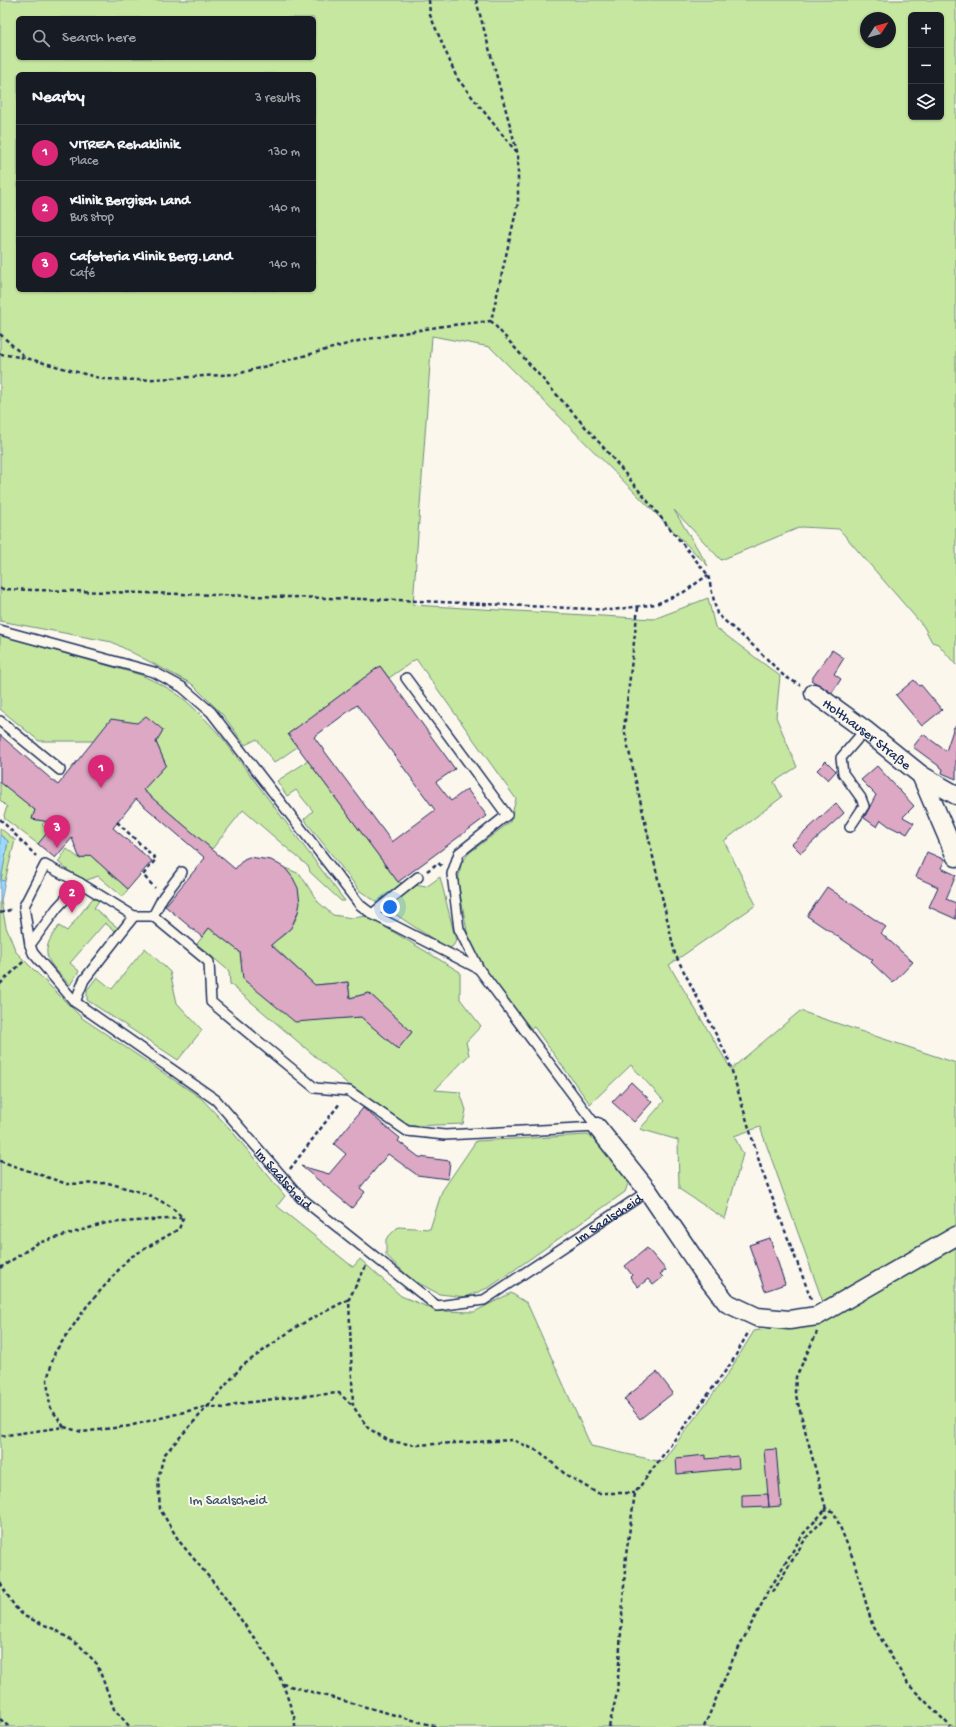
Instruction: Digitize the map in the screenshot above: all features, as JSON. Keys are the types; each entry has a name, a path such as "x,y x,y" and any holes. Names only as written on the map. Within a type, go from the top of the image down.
{"street":[{"name":"Holthauser Straße","path":"814,693 865,730 921,775 956,795"},
{"name":"Holthauser Straße","path":"921,775 956,857"},
{"name":"Im Saalscheid","path":"597,1127 648,1192 705,1275 727,1303 756,1317 789,1320 817,1316 956,1236"}],"lane":[{"path":"0,630 154,672 182,686 211,712 360,905 372,914 479,969"},
{"name":"Im Saalscheid","path":"406,678 506,815 459,853 452,874 458,929 479,969 597,1127"},
{"path":"0,721 60,770"},
{"path":"850,826 864,806 861,798 843,773 841,758 865,730"},
{"path":"32,949 24,906 45,865 80,883 134,916 153,916 209,962 211,1002 315,1088 350,1091 407,1131 445,1135 597,1127"},
{"path":"153,916 163,897 182,872"},
{"path":"372,914 418,877"},
{"path":"32,949 56,908 80,883"},
{"path":"75,1002 84,980 134,916"},
{"name":"Im Saalscheid","path":"32,949 75,1002 216,1100 302,1198 437,1306 484,1300 648,1192"}],"path":[{"path":"429,0 430,15 457,78 518,155"},
{"path":"476,0 518,155 518,203 491,321"},
{"path":"0,354 26,358 103,379 139,380 237,374 362,340 443,326 491,321"},
{"path":"491,321 605,449 708,576 717,614 757,649 784,676 814,693"},
{"path":"0,334 26,358"},
{"path":"0,589 398,600 612,610 656,604 684,592 708,576"},
{"path":"638,607 624,729 676,954 728,1058 762,1171 817,1316 819,1328 796,1377 795,1392 827,1516 806,1538 773,1592"},
{"path":"0,819 45,865"},
{"path":"118,822 156,859 143,875 163,897"},
{"path":"0,984 32,949"},
{"path":"284,1177 332,1113"},
{"path":"0,1161 67,1184 108,1183 147,1194 170,1206 183,1218"},
{"path":"0,1268 38,1243 106,1223 183,1218"},
{"path":"64,1427 50,1407 47,1380 55,1352 87,1306 129,1258 179,1229 183,1218"},
{"path":"353,1406 349,1299 372,1254"},
{"path":"295,1727 296,1720 283,1684 268,1657 218,1588 179,1541 160,1509 158,1480 164,1455 242,1366 296,1328 349,1299"},
{"path":"609,1727 617,1693 626,1555 635,1492 732,1362 756,1317"},
{"path":"0,1436 64,1427 82,1432 130,1426 208,1406 224,1408 236,1404 290,1397 339,1393 353,1406 368,1428 389,1441 415,1444 513,1440 540,1452 565,1474 597,1493 635,1492"},
{"path":"704,1727 734,1659 768,1592 803,1534 826,1509"},
{"path":"826,1509 834,1512 854,1561 872,1624 908,1684 952,1727"},
{"path":"0,1583 14,1607 24,1616 56,1630 75,1642 97,1664 114,1709 130,1727"},
{"path":"283,1684 438,1727"},
{"path":"0,1719 9,1727"}],"green space":[{"path":"0,0 956,0 956,665 938,644 932,642 924,627 839,529 801,527 721,560 674,510 708,566 490,347 432,336 413,605 654,619 708,598 715,627 780,676 776,717 797,767 774,782 782,797 724,841 756,905 669,965 731,1069 800,1011 956,1063 956,1727 0,1727 0,901 6,927 16,952 82,1018 201,1098 231,1130 285,1196 277,1206 353,1267 360,1259 401,1296 438,1311 474,1312 511,1293 527,1303 591,1446 662,1462 727,1375 754,1331 829,1319 760,1127 734,1136 743,1154 725,1219 679,1189 678,1140 640,1129 664,1101 631,1065 590,1104 534,1027 528,1031 482,969 467,931 458,882 461,864 469,853 510,822 516,799 416,659 389,678 380,666 288,734 297,747 274,763 257,739 245,745 223,715 192,684 112,642 0,621"},
{"path":"0,635 141,675 175,692 200,714 224,740 345,901 341,901 310,872 309,867 243,810 212,849 143,790 166,765 156,742 163,730 137,723 94,741 39,741 0,709"},
{"path":"308,761 398,882 426,887 440,877 456,941 453,946 448,949 360,891 304,819 313,811 296,790 287,796 277,781"},
{"path":"0,782 35,810 32,819 46,821 42,825 49,831 38,844 5,819 4,815 7,807 0,800"},
{"path":"0,828 15,840 5,881 1,880 8,841 0,835"},
{"path":"67,849 80,859 90,855 128,889 123,897 98,876 82,882 58,862"},
{"path":"285,868 300,874 318,902 333,915 352,918 367,916 460,972 460,999 481,1026 466,1042 469,1055 435,1090 460,1092 466,1110 463,1124 411,1126 395,1119 349,1085 230,984 229,971 197,944 209,928 240,952 243,979 295,1021 361,1017 398,1049 412,1032 369,993 350,998 348,982 315,985 270,943 281,937 290,929 298,910 299,899 297,888"},
{"path":"93,898 100,899 94,908 118,928 115,931 105,923 70,963 79,971 70,985 51,964 48,958 48,944 59,926 67,931"},
{"path":"145,948 170,972 177,1003 202,1030 178,1060 87,1000 87,990 97,977 112,989"},
{"path":"588,1135 601,1142 629,1181 625,1192 490,1287 466,1297 439,1294 411,1279 386,1255 386,1239 398,1227 430,1229 442,1191 476,1141"}],"water":[{"path":"0,835 8,841 1,880 5,881 1,901 0,901"}],"building":[{"path":"832,650 844,658 834,674 841,679 832,693 811,680"},
{"path":"380,666 455,769 436,782 451,801 467,789 487,816 398,882 288,734","holes":["357,705 435,810 392,842 314,737"]},
{"path":"914,680 919,686 921,685 942,710 922,726 896,695"},
{"path":"146,716 163,730 156,742 166,765 143,790 235,869 244,859 249,857 271,860 285,868 293,878 298,888 300,903 291,928 271,945 315,985 348,982 350,998 369,993 412,1032 398,1049 361,1017 295,1022 243,979 240,952 209,928 202,937 165,906 205,858 136,799 113,828 152,861 128,889 90,855 80,859 72,838 55,858 38,844 55,823 32,819 35,810 0,782 0,735 58,785 111,719 137,723"},
{"path":"954,727 956,727 956,779 942,773 943,769 913,747 923,734 946,751"},
{"path":"826,761 836,771 828,780 817,770"},
{"path":"877,766 914,806 903,817 914,823 907,834 889,826 881,820 877,827 864,818 876,795 861,780"},
{"path":"836,803 844,813 801,853 792,844"},
{"path":"927,852 945,860 941,868 956,875 946,899 956,903 956,919 929,907 938,887 916,877"},
{"path":"827,887 886,927 881,933 913,962 893,983 871,962 873,960 807,916"},
{"path":"631,1082 652,1102 634,1122 612,1102"},
{"path":"363,1108 400,1138 398,1141 419,1157 450,1161 448,1179 417,1175 388,1154 360,1188 365,1192 352,1208 301,1166 329,1174 346,1154 334,1144"},
{"path":"770,1238 785,1284 765,1291 749,1245"},
{"path":"647,1248 666,1270 660,1274 663,1277 653,1285 648,1279 638,1287 630,1277 632,1275 625,1266"},
{"path":"657,1372 673,1393 640,1419 624,1399"},
{"path":"776,1449 781,1506 769,1507 764,1450"},
{"path":"706,1455 706,1459 738,1456 739,1468 677,1474 676,1458"},
{"path":"768,1494 769,1507 742,1508 742,1495"}],"place":[{"name":"VITREA Rehaklinik","path":"101,788"},
{"name":"Cafeteria Klinik Berg.Land","path":"57,848"},
{"name":"Klinik Bergisch Land","path":"72,913"}]}
